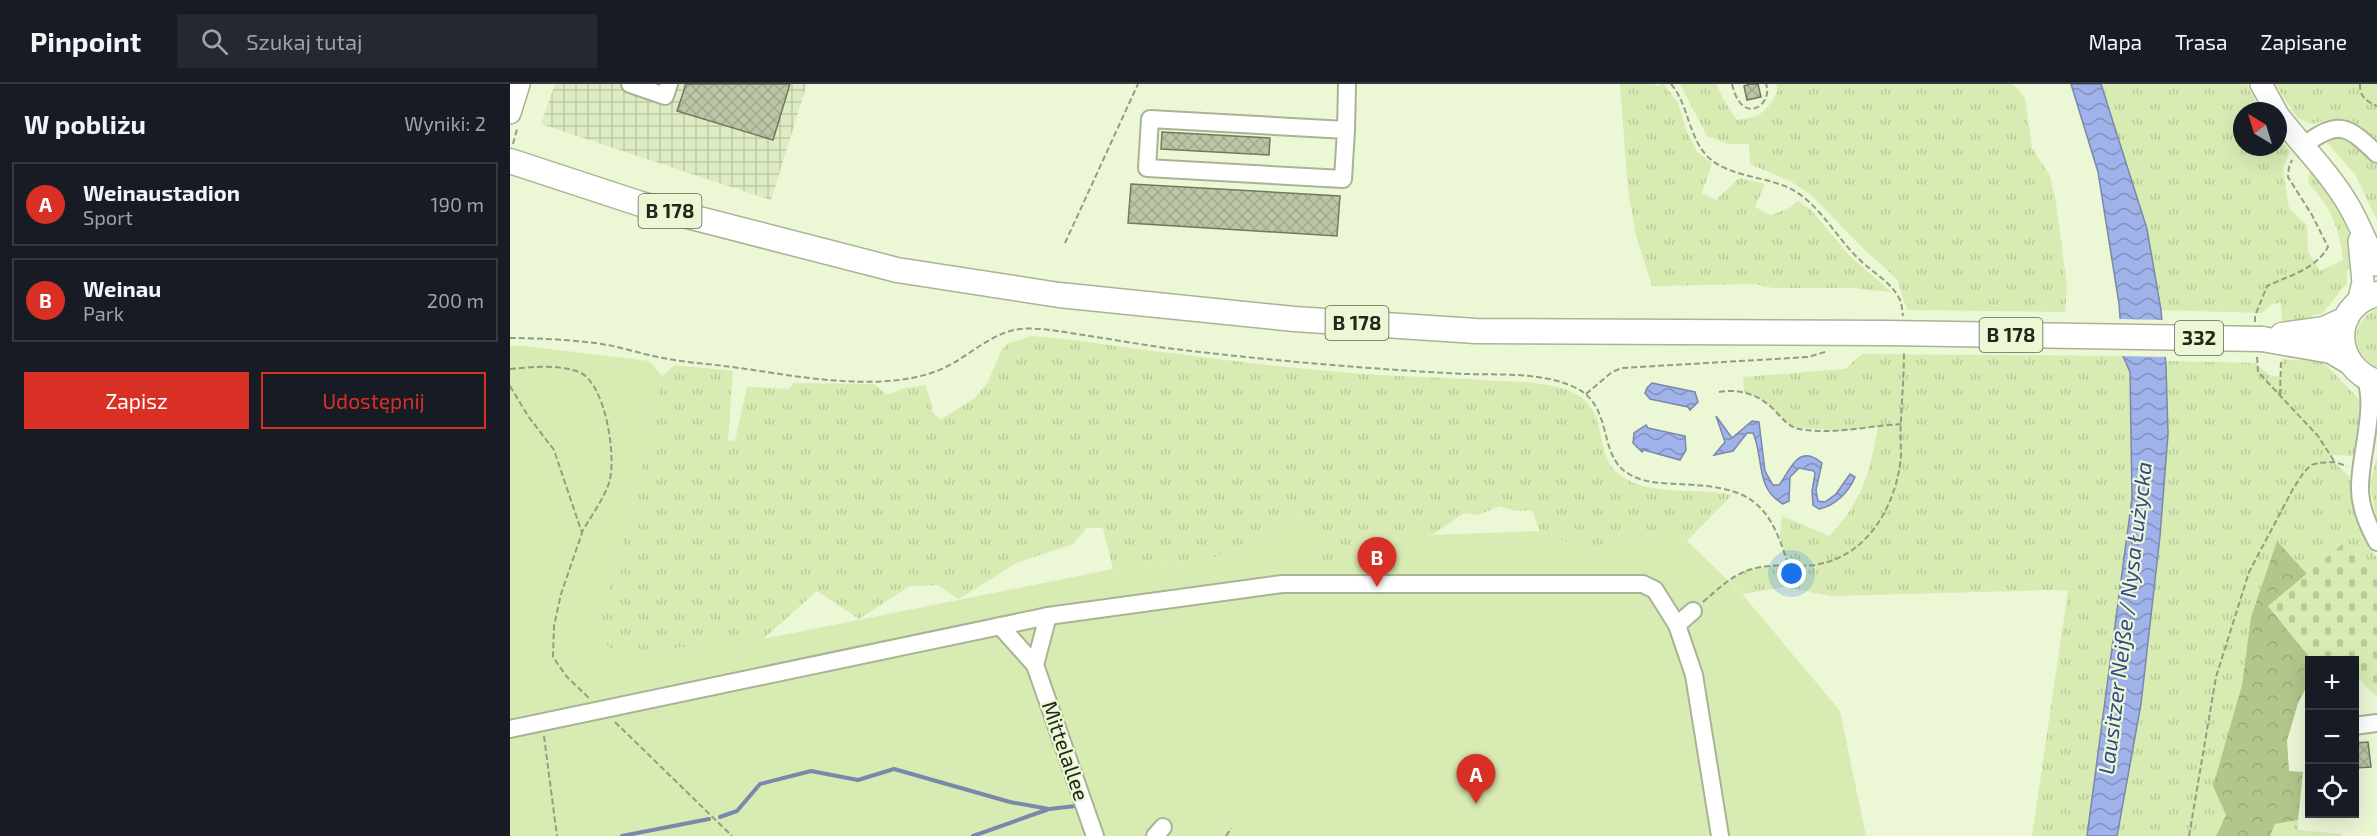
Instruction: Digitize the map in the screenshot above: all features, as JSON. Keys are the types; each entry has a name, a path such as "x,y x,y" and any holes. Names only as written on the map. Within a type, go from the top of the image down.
{"highway":[{"name":"B 178","path":"510,161 641,204 897,270 1071,297 1294,320 1476,331 1895,329 2137,337"},
{"name":"332","path":"2262,339 2324,329 2360,305"},
{"path":"2348,361 2342,344 2360,305"},
{"name":"332","path":"2137,337 2262,339 2331,351 2348,361 2371,380"}],"main road":[{"path":"513,115 519,84"},
{"path":"2261,84 2271,102"},
{"path":"2287,127 2351,208 2377,265"},
{"path":"2357,225 2363,272 2360,305"}],"street":[{"path":"630,84 665,96 669,84"},
{"path":"1346,130 1150,119 1147,168 1343,179 1346,130 1347,84"},
{"path":"2303,146 2318,134 2336,127 2356,134 2377,154"},
{"path":"2371,380 2376,405 2360,483 2368,526 2377,542"},
{"path":"2362,470 2377,439"},
{"path":"510,729 1048,616 1282,584 1643,584 1655,590 1677,625 1694,675 1720,836"},
{"path":"1677,625 1692,611"},
{"path":"1035,665 1048,616"},
{"name":"Mittelallee","path":"1000,626 1035,665 1095,836"},
{"path":"2359,725 2377,723"}],"path":[{"path":"1065,243 1138,84"},
{"path":"1671,84 1682,99 1699,145 1708,157 1721,166 1793,190 1810,204 1859,260 1889,284 1900,299 1895,329"},
{"path":"1732,84 1738,103 1743,108 1756,107 1765,101 1768,94 1766,84"},
{"path":"2360,84 2362,96 2377,106"},
{"path":"510,152 513,115"},
{"path":"2303,146 2289,167 2288,177 2312,215 2328,247 2322,258"},
{"path":"510,338 606,345 669,359 788,376 842,381 879,381 927,375 949,366 1007,331 1024,328 1239,357 1554,380 1575,387 1586,394 1601,415 1613,457 1627,473 1655,483 1727,488 1750,499 1768,517 1780,536 1788,565"},
{"path":"1586,394 1612,372 1622,368 1808,357 1829,351"},
{"path":"2280,396 2281,356"},
{"path":"1692,611 1729,580 1748,569 1820,564 1839,558 1855,549 1867,538 1880,520 1892,497 1897,481 1904,357"},
{"path":"510,369 543,366 580,372 594,386 609,423 609,482 582,533 561,594 554,626 553,657 567,677 732,836"},
{"path":"510,386 528,416 554,450 582,533"},
{"path":"1719,393 1730,390 1756,395 1792,428 1800,430 1901,424"},
{"path":"2189,836 2216,677 2249,572 2293,489 2312,465 2334,462 2362,470"},
{"path":"542,722 557,836"},
{"path":"1226,836 1231,828"}],"shaded area":[{"path":"555,84 807,84 771,200 541,124"}],"green space":[{"path":"1620,84 1655,84 1656,86 1664,84 1678,103 1687,132 1697,152 1712,163 1702,193 1716,200 1739,178 1765,184 1755,207 1771,215 1791,207 1798,201 1811,210 1849,255 1891,292 1851,288 1773,288 1754,284 1652,286 1636,235 1628,190"},
{"path":"1680,84 1716,84 1737,120 1758,115 1767,108 1778,90 1776,84 2013,84 2025,98 2032,148 2050,176 2056,202 2067,287 2065,312 1907,310 1897,279 1810,194 1790,181 1750,164 1749,144 1729,144 1707,136"},
{"path":"2101,84 2247,84 2256,102 2233,102 2233,156 2287,156 2287,148 2290,152 2283,169 2289,208 2307,226 2308,252 2320,271 2343,260 2333,218 2308,182 2310,170 2328,191 2342,215 2351,241 2356,268 2347,270 2347,283 2322,314 2312,315 2312,321 2282,322 2281,302 2269,306 2262,313 2161,310 2147,229"},
{"path":"2275,84 2377,84 2377,147 2359,126 2330,119 2312,124 2298,118"},
{"path":"2331,134 2353,139 2377,164 2377,220 2355,174 2324,139"},
{"path":"2377,309 2377,367 2368,362 2362,354 2356,338 2361,321"},
{"path":"1031,336 1315,370 1523,382 1557,387 1580,397 1590,407 1596,418 1611,466 1632,483 1660,489 1732,495 1687,541 1627,530 1591,552 1540,531 1532,510 1516,511 1499,506 1479,515 1464,513 1432,535 1377,543 1357,558 1325,563 1301,514 1288,515 1275,533 1200,563 1113,569 1103,528 1087,528 1073,544 1016,563 959,599 938,585 910,586 859,619 817,591 763,639 647,651 613,651 599,638 595,625 616,567 641,474 662,376 675,365 733,371 728,440 735,441 747,387 789,389 794,383 874,384 887,395 905,388 925,385 932,411 940,420 975,398 988,382 1001,351 1007,344"},
{"path":"510,346 649,361 662,376 641,474 616,567 595,625 599,638 613,651 647,651 763,639 1113,569 1200,563 1275,533 1288,515 1301,514 1325,563 1357,558 1377,543 1432,535 1540,531 1591,552 1627,530 1687,541 1742,594 1840,711 1866,836 510,836"},
{"path":"1862,354 2123,356 2130,372 2132,498 2087,836 2032,836 2068,591 1831,596 1784,587 1742,594 1729,580 1748,569 1788,565 1780,536 1782,516 1829,536 1849,511 1863,486 1872,458 1878,427 1841,431 1792,427 1765,401 1744,392 1743,377 1845,369"},
{"path":"2282,359 2323,362 2358,398 2363,408 2356,452 2351,456 2334,455 2329,458 2349,476 2354,512 2363,537 2377,558 2377,580 2346,541 2307,574 2277,541 2251,617 2242,685 2214,786 2226,815 2216,836 2117,836 2141,704 2160,536 2168,434 2166,361 2256,363 2269,375 2281,377"},
{"path":"2377,457 2377,522 2370,484"},
{"path":"2277,541 2307,574 2269,607 2309,656 2305,656 2305,690 2298,703 2287,741 2289,771 2303,772 2298,820 2275,824 2270,836 2216,836 2226,815 2213,786 2242,685 2251,617"},
{"path":"2346,541 2377,580 2377,697 2359,679 2359,656 2309,656 2268,606"},
{"path":"2298,820 2298,830 2342,834 2342,836 2270,836 2275,824"}],"water":[{"name":"Lausitzer Neiße / Nysa Łużycka","path":"2071,84 2101,84 2147,229 2161,310 2166,366 2168,434 2160,536 2141,704 2117,836 2087,836 2132,498 2130,372 2123,356 2119,304 2098,172"},
{"path":"1652,383 1695,392 1698,402 1690,410 1688,407 1650,399 1645,393"},
{"path":"1716,416 1732,438 1752,421 1759,422 1765,471 1773,485 1779,485 1795,462 1800,457 1806,456 1813,457 1822,463 1816,490 1818,501 1825,502 1836,494 1850,474 1855,477 1841,498 1819,509 1813,505 1814,471 1799,468 1790,477 1789,501 1783,504 1774,498 1764,481 1753,433 1747,433 1733,451 1714,455 1725,442"},
{"path":"1646,425 1648,428 1685,436 1686,450 1680,460 1644,450 1642,452 1633,443 1634,433"}],"pier":[{"path":"2117,319 2165,320 2169,357 2120,356"}],"building":[{"path":"686,84 790,84 773,140 677,111"},
{"path":"1758,84 1761,97 1747,100 1744,86"},
{"path":"1162,132 1270,138 1269,155 1161,149"},
{"path":"1131,184 1340,196 1337,236 1128,223"},
{"path":"2368,742 2371,767 2359,768 2359,743"}],"waterway":[{"path":"720,817 737,811 760,784 811,771 858,780 894,769 1010,802 1049,809 1076,806"},
{"path":"973,836 1049,809"},
{"path":"622,836 709,819"}],"place":[{"name":"Weinau","path":"1377,587"},
{"name":"Weinaustadion","path":"1476,804"}]}
